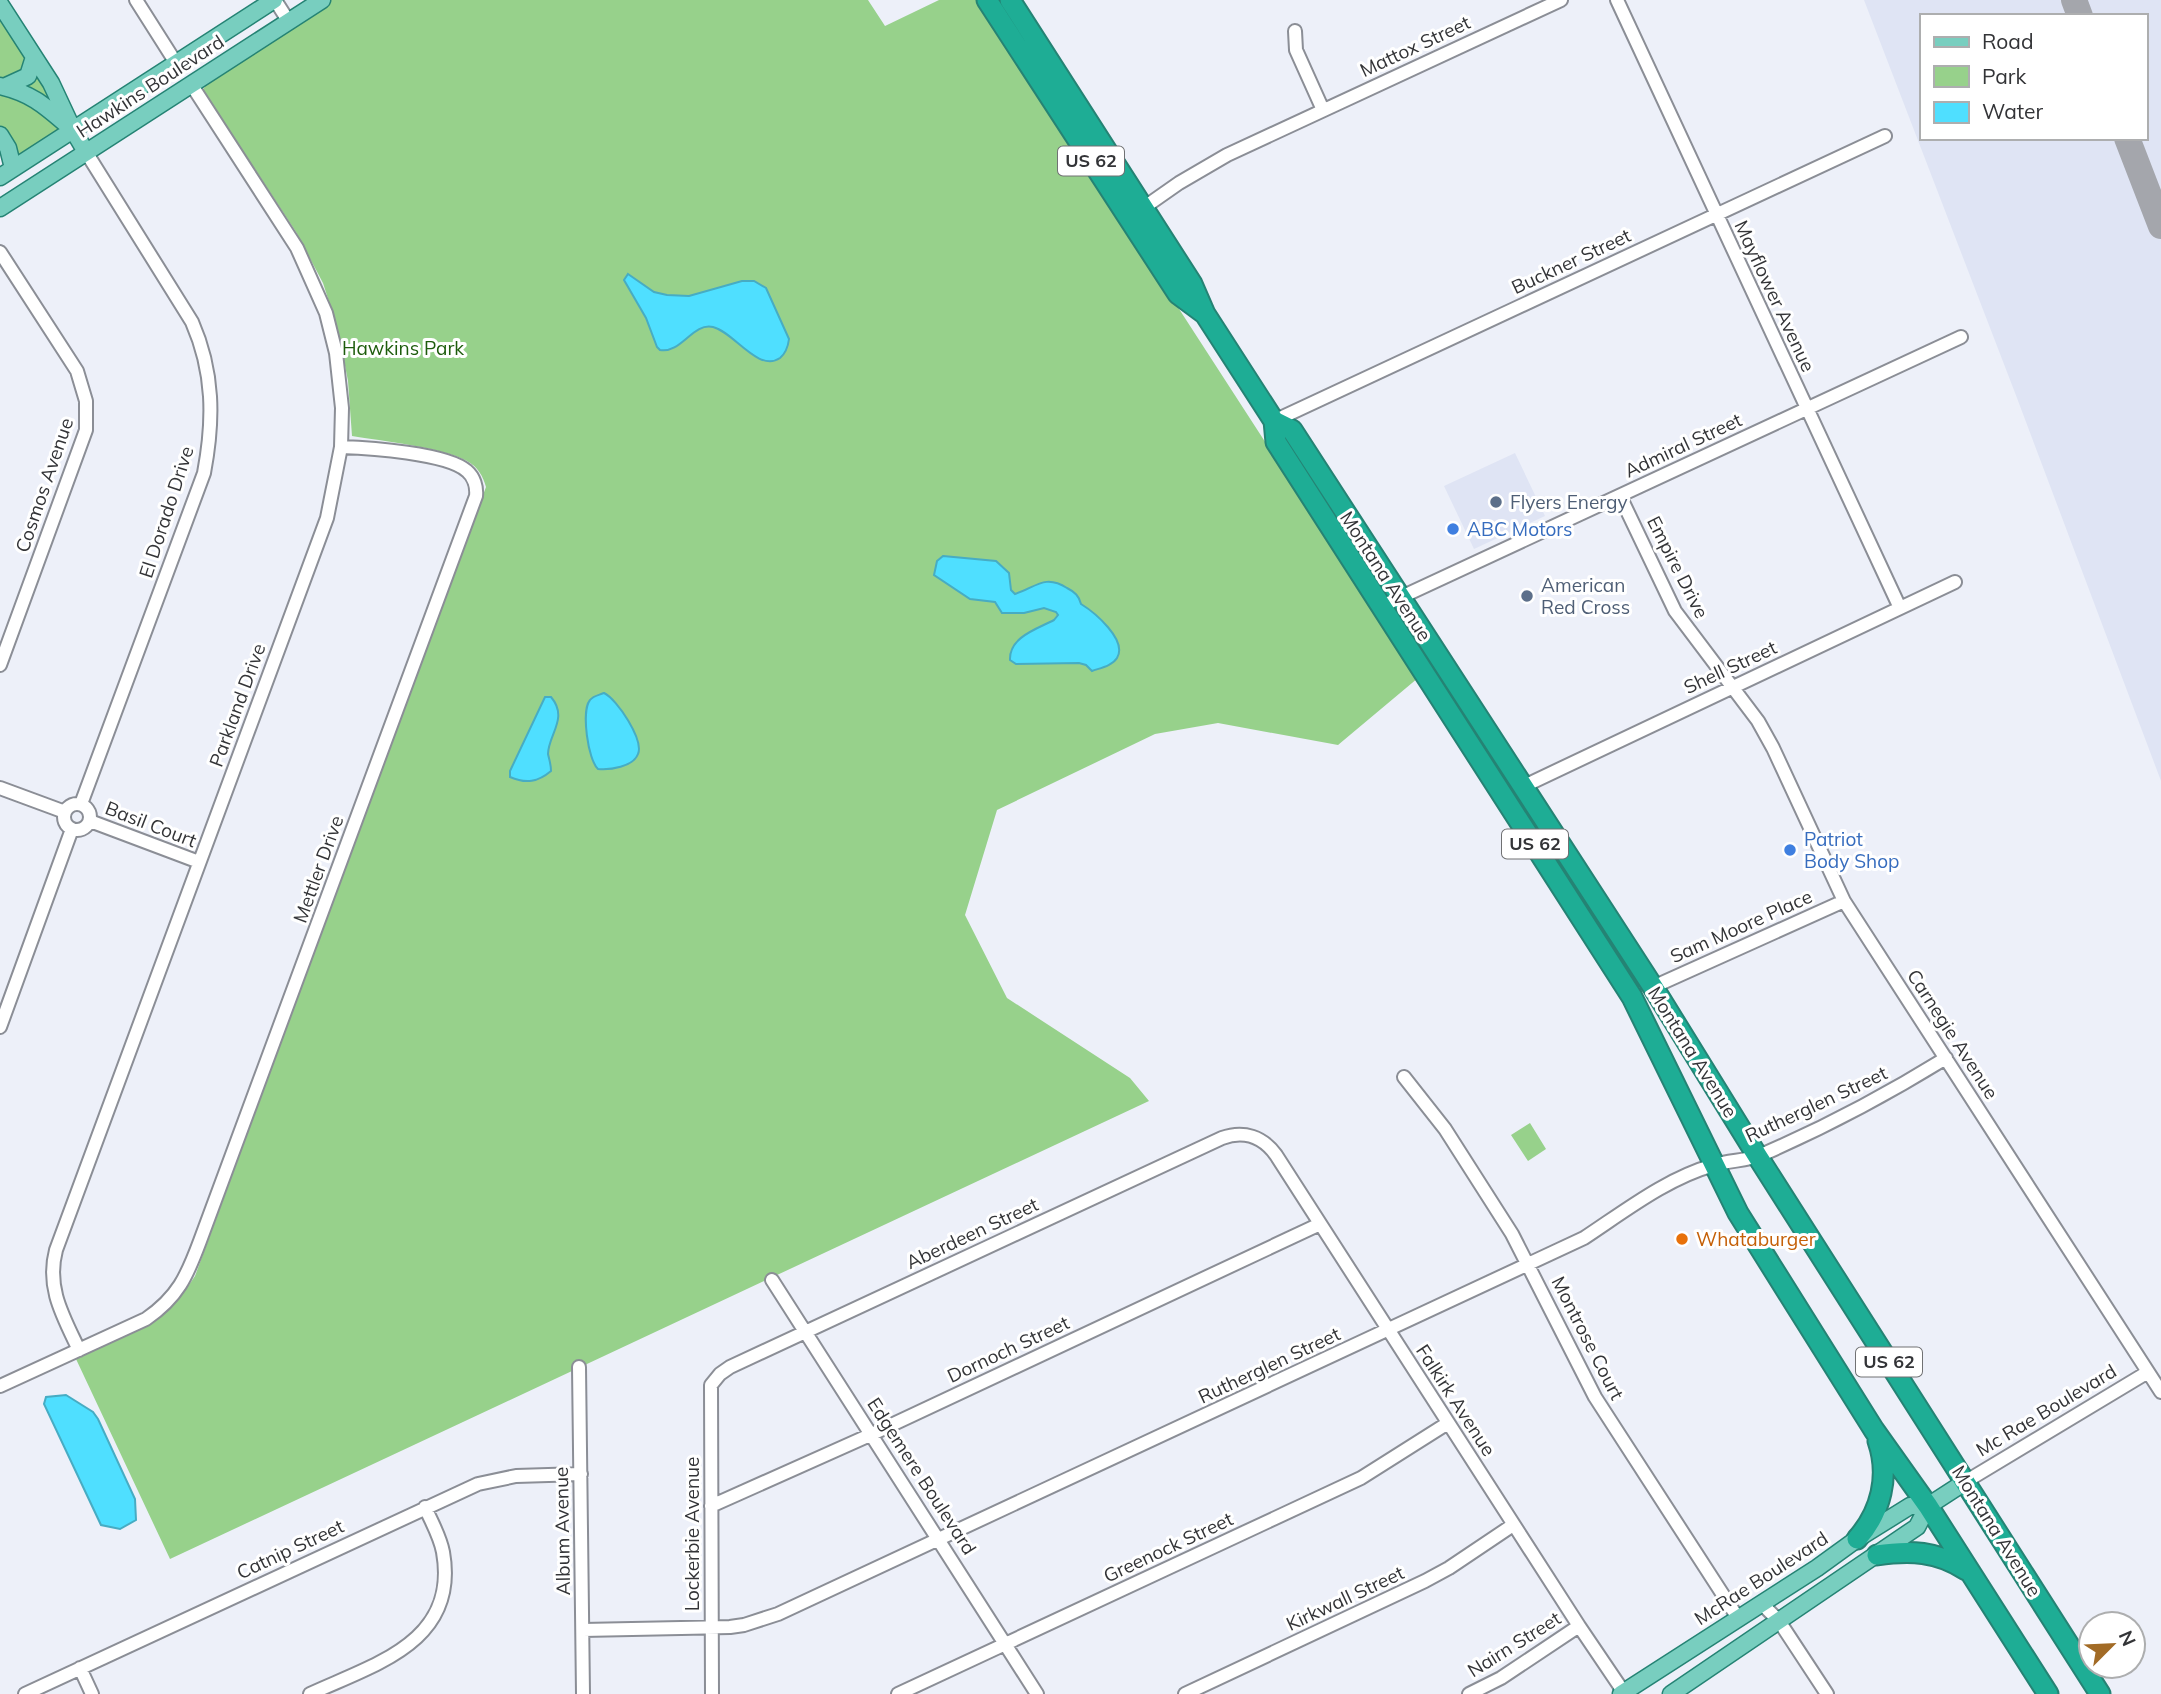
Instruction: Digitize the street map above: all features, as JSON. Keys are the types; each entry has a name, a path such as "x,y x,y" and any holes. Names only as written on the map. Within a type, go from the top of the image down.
{"highway":[{"name":"Montana Avenue","path":"987,0 1178,294 1201,311 1274,421 1276,442 1632,997 1738,1213 1874,1430 1928,1506 2048,1694"},
{"path":"998,0 1140,210 1201,311"},
{"name":"US 62","path":"1010,0 1140,210"},
{"name":"Montana Avenue","path":"1274,421 1292,430 1401,597 1654,987 1758,1157 2100,1694"},
{"path":"1857,1539 1875,1514 1882,1485 1880,1448 1874,1430"},
{"path":"1877,1555 1927,1553 1948,1559 1969,1572"}],"main road":[{"name":"Hawkins Boulevard","path":"7,173 275,0"},
{"name":"Hawkins Boulevard","path":"0,208 322,0"},
{"path":"0,4 51,83 73,130"},
{"path":"2,86 28,76 34,57"},
{"path":"2,86 23,92 40,101 73,130"},
{"name":"El Dorado Drive","path":"73,130 86,152"},
{"path":"0,135 8,148 7,173"},
{"name":"McRae Boulevard","path":"1671,1694 1917,1527 1928,1506 1965,1482"},
{"name":"McRae Boulevard","path":"1623,1693 1910,1506 1928,1506"}],"street":[{"path":"136,0 176,63"},
{"path":"275,0 289,22"},
{"name":"Mattox Street","path":"1140,210 1210,164 1561,0"},
{"name":"Mayflower Avenue","path":"1617,0 1900,608"},
{"path":"1295,31 1296,50 1323,110"},
{"name":"Parkland Drive","path":"79,1350 53,1291 52,1272 56,1250 327,518 341,447 342,408 336,353 320,297 297,248 191,84"},
{"name":"Buckner Street","path":"1274,421 1885,136"},
{"name":"El Dorado Drive","path":"81,804 204,473 210,444 212,402 204,350 192,322 86,152"},
{"name":"Cosmos Avenue","path":"0,252 77,371 84,389 88,420 0,665"},
{"name":"Admiral Street","path":"1382,606 1961,337"},
{"name":"Mettler Drive","path":"0,1386 115,1334 157,1311 175,1294 190,1269 476,496 475,485 469,474 454,465 396,451 341,447"},
{"name":"Empire Drive","path":"1620,496 1675,611 1731,688"},
{"name":"Shell Street","path":"1522,786 1955,582"},
{"name":"Carnegie Avenue","path":"1731,688 1758,720 1773,748 1844,901 2161,1392"},
{"path":"0,788 65,812"},
{"path":"81,804 89,811 90,821 83,829 72,829 65,822 65,812 72,805 81,804"},
{"name":"Basil Court","path":"90,821 199,862"},
{"path":"0,1027 72,829"},
{"name":"Sam Moore Place","path":"1654,987 1844,901"},
{"name":"Rutherglen Street","path":"583,1630 711,1628 744,1625 778,1614 1584,1238 1661,1188 1714,1165 1758,1157 1862,1108 1946,1058"},
{"name":"Montrose Court","path":"1404,1077 1445,1129 1512,1234 1595,1398 1738,1618"},
{"name":"Falkirk Avenue","path":"1248,1135 1269,1146 1623,1693"},
{"name":"Aberdeen Street","path":"717,1377 730,1367 1222,1138 1248,1135"},
{"name":"Dornoch Street","path":"711,1507 1320,1224"},
{"name":"Edgemere Boulevard","path":"772,1280 1037,1694"},
{"name":"Album Avenue","path":"579,1367 583,1694"},
{"name":"Mc Rae Boulevard","path":"1965,1482 2148,1371"},
{"name":"Lockerbie Avenue","path":"712,1694 711,1385 717,1377"},
{"name":"Greenock Street","path":"898,1694 1361,1478 1447,1423"},
{"name":"Catnip Street","path":"25,1694 478,1484 529,1475 581,1474"},
{"path":"310,1694 408,1647 434,1616 443,1590 443,1552 425,1507"},
{"name":"Kirkwall Street","path":"1185,1694 1425,1581 1513,1525"},
{"path":"1762,1604 1779,1622 1827,1694"},
{"name":"Nairn Street","path":"1469,1694 1501,1678 1579,1626"},
{"path":"80,1668 92,1694"}],"shaded area":[{"path":"1864,0 2161,0 2161,781 2017,398"},
{"path":"1515,453 1545,516 1474,549 1444,486"}],"green space":[{"name":"Hawkins Park","path":"331,0 868,0 885,26 939,0 979,0 1418,678 1338,745 1218,723 1155,734 997,810 965,915 1007,998 1130,1078 1149,1101 170,1559 76,1359 143,1327 170,1306 195,1276 486,487 477,469 456,456 411,445 352,436 348,381 338,330 323,283 296,232 203,90 209,78"},
{"path":"0,15 68,124 17,157 0,129"},
{"path":"1530,1123 1546,1149 1528,1161 1511,1135"}],"water":[{"path":"628,274 654,292 667,295 689,296 742,281 754,281 766,288 789,339 786,350 780,358 763,360 721,330 706,327 674,347 660,350 646,318 624,280"},
{"path":"943,556 996,561 1009,573 1011,590 1015,594 1046,582 1059,584 1070,590 1114,635 1118,643 1117,658 1109,665 1092,671 1079,663 1016,664 1010,660 1014,645 1025,635 1054,620 1058,615 1056,612 1044,608 1024,613 1002,613 995,602 970,599 934,575 937,561"},
{"path":"604,693 616,703 628,720 639,748 635,758 626,765 598,769 591,756 586,714 590,700"},
{"path":"545,697 551,697 558,712 548,754 551,771 532,781 521,781 510,777 510,771"},
{"path":"66,1395 93,1412 98,1419 135,1499 136,1520 120,1529 101,1525 44,1404 46,1397"}],"taxiway":[{"path":"2074,0 2079,14"},
{"path":"2128,140 2161,226"}],"place":[{"name":"Flyers Energy","path":"1496,502"},
{"name":"ABC Motors","path":"1453,529"},
{"name":"American Red Cross","path":"1527,596"},
{"name":"Patriot Body Shop","path":"1790,850"},
{"name":"Whataburger","path":"1682,1239"}]}
